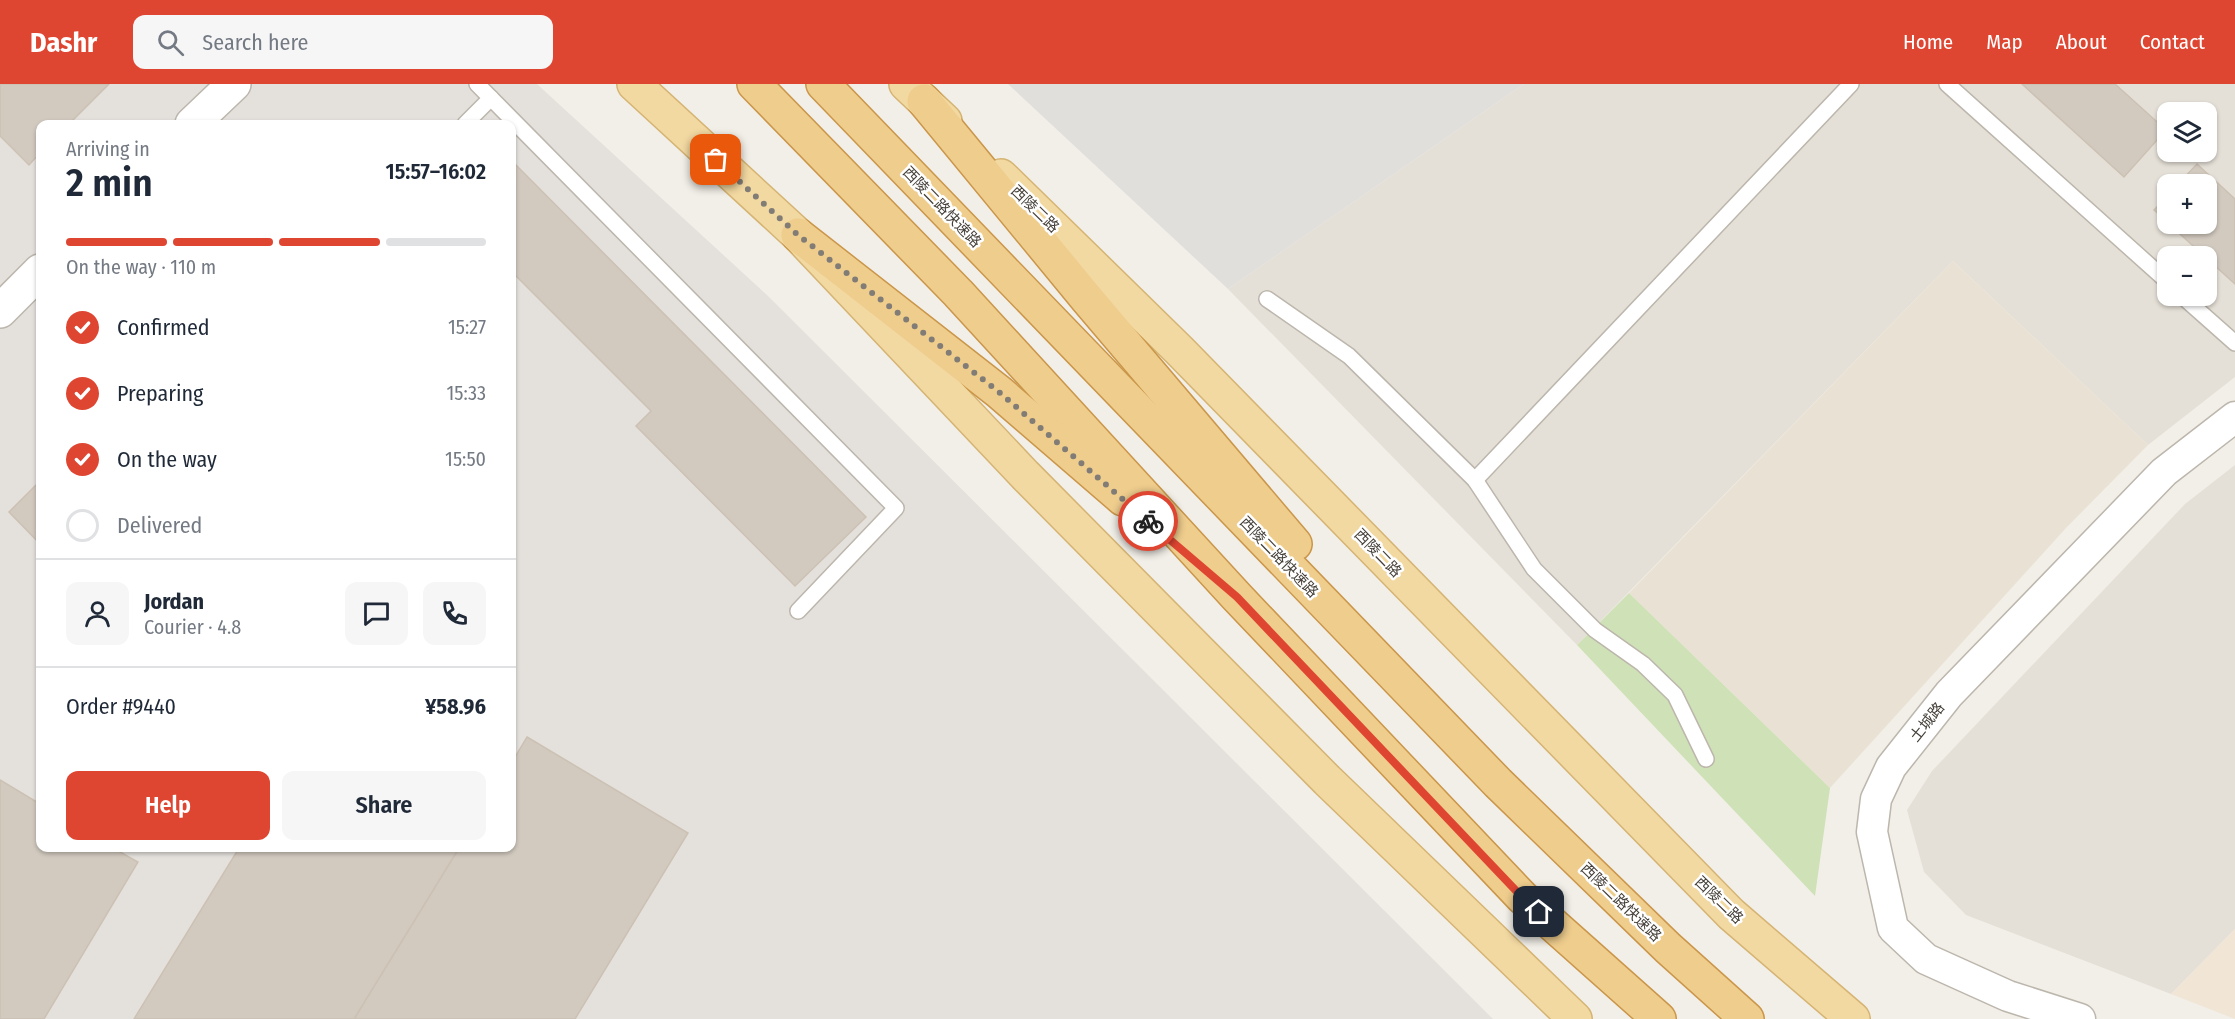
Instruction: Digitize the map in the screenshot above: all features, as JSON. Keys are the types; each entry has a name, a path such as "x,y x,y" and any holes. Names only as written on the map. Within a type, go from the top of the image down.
{"highway":[{"path":"754,84 958,293 1237,597 1522,897 1659,1019"},
{"name":"西陵二路快速路","path":"823,84 1498,783 1668,948 1747,1019"},
{"path":"915,92 1087,299 1498,783"},
{"path":"798,235 999,392 1237,597"}],"main road":[{"path":"634,84 798,235 1025,475 1318,772 1575,1019"},
{"name":"西陵二路","path":"915,92 1179,350 1731,914 1853,1019"}],"street":[{"path":"196,120 234,84"},
{"path":"0,311 36,276"},
{"name":"土城路","path":"2080,1019 2008,996 1926,959 1893,928 1872,832 1876,799 1892,767 1949,694 2164,472 2235,417"}],"lane":[{"path":"477,84 513,120"},
{"path":"1475,480 1851,84"},
{"path":"1947,84 2157,272"},
{"path":"469,120 492,99"},
{"path":"516,123 896,508 798,612"},
{"path":"1267,299 1349,356 1475,480 1534,569 1595,630 1643,664 1675,695 1706,759"},
{"path":"2193,306 2235,343"}],"shaded area":[{"path":"0,84 537,84 767,295 1493,1019 0,1019"},
{"path":"1008,84 1524,84 1228,289"},
{"path":"1524,84 2235,84 2235,377 2148,445 1953,261 1577,645 1228,289"},
{"path":"1953,261 2148,445 2066,528 1830,788 1629,593"},
{"path":"2235,465 2235,929 2171,994 1966,915 1924,872 1907,810 1932,771 2185,504"},
{"path":"2235,929 2235,1019 2171,994"}],"green space":[{"path":"1629,593 1830,788 1815,896 1577,645"}],"building":[{"path":"0,84 109,84 73,120 36,120 36,157 29,165 0,136"},
{"path":"2022,84 2115,84 2157,122 2157,140 2124,177"},
{"path":"2197,164 2208,174 2188,174"},
{"path":"516,165 866,517 795,586 636,426 651,411 516,276"},
{"path":"2217,182 2235,199 2235,284 2217,268 2217,246 2193,246 2180,234 2217,234"},
{"path":"36,485 36,540 9,512"},
{"path":"527,737 688,833 575,1019 354,1019 457,852 516,852 516,755"},
{"path":"0,780 36,802 36,852 120,852 138,862 44,1019 0,1019"},
{"path":"237,852 457,852 354,1019 134,1019"}],"way so far":[{"path":"716,160 798,235 999,392 1148,521"}],"route":[{"path":"1148,521 1237,597 1522,897 1539,912"}]}
